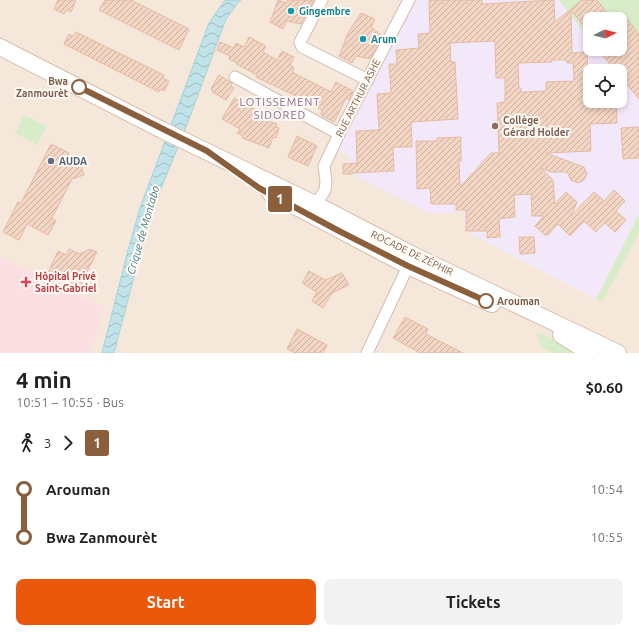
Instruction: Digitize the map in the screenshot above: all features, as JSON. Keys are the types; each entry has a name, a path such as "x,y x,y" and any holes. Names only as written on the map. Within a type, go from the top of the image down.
{"main road":[{"path":"0,41 7,52"},
{"name":"ROCADE DE ZÉPHIR","path":"0,47 7,52 162,130 207,151 259,188 316,207 411,261 563,336 590,353"},
{"name":"ROCADE DE ZÉPHIR","path":"411,261 618,353"}],"street":[{"path":"322,0 300,42 302,47 368,80"},
{"name":"RUE ARTHUR ASHE","path":"316,207 325,190 326,181 324,166 408,0"},
{"path":"235,77 339,134"},
{"path":"367,353 411,261"}],"shaded area":[{"path":"0,0 639,0 639,353 0,353"},
{"name":"Collège Gérard Holder","path":"416,0 559,0 583,31 583,56 603,56 610,64 583,64 583,108 627,108 627,84 639,99 639,215 596,299 465,231 464,211 431,214 352,174 348,155 338,151"},
{"name":"Hôpital Privé Saint-Gabriel","path":"0,256 103,307 92,353 0,353"}],"green space":[{"path":"559,0 639,0 639,99 627,84 627,64 610,64 603,56 627,56 627,12 583,12 583,31"},
{"path":"24,115 47,126 37,145 15,133"},
{"path":"639,215 639,233 602,302 596,299"},
{"path":"536,333 557,340 576,353 553,353 542,348"}],"water":[{"name":"Crique de Montabo","path":"225,0 241,0 226,19 188,122 160,191 144,239 114,353 102,353 140,208 209,23"}],"building":[{"path":"58,0 76,0 71,12 66,10 64,14 54,9"},
{"path":"105,0 131,0 189,29 179,50 99,10"},
{"name":"Gingembre","path":"278,0 286,3 288,0 314,0 301,24 287,21 283,29 270,22"},
{"path":"429,0 482,0 482,4 554,0 555,22 582,0 597,0 606,12 583,12 583,25 571,10 572,53 583,52 583,56 587,56 587,64 583,64 583,108 616,108 617,123 590,124 591,151 546,153 584,167 587,174 584,180 578,183 571,180 567,172 550,172 541,168 553,180 555,204 566,192 577,202 571,216 594,192 604,201 614,190 625,201 616,211 626,220 615,232 605,223 596,232 584,221 570,236 558,224 548,235 545,235 535,226 544,216 532,216 531,194 514,195 515,217 499,219 500,237 487,238 487,231 466,231 466,210 456,210 456,204 431,204 430,188 417,189 416,141 437,141 437,138 461,137 461,161 459,161 460,187 491,153 499,153 497,103 505,102 505,78 496,78 495,41 450,43 451,62 455,62 458,119 411,122 412,147 393,147 394,171 343,174 343,164 357,163 356,131 379,130 377,94 391,93 389,64 397,64 396,50 419,48 418,34 430,33","holes":["551,60 567,60 567,63 573,63 574,81 546,82 546,91 521,92 521,88 519,88 518,63 552,62"]},
{"name":"Arum","path":"361,13 375,19 371,27 382,36 370,59 356,56 352,63 339,56 348,33"},
{"path":"627,19 639,34 639,99 627,84 627,64 610,64 603,56 627,56"},
{"path":"76,32 164,75 163,78 169,81 164,91 160,89 159,92 64,44 69,34 73,36"},
{"path":"249,37 266,46 263,52 277,60 282,51 294,57 290,65 294,68 292,72 331,92 336,82 353,91 349,100 346,98 334,122 321,115 322,110 305,101 304,103 295,98 296,96 256,77 257,75 229,59 230,56 217,50 220,42 234,48 236,43 244,47"},
{"path":"219,75 232,83 231,86 234,88 226,100 212,92 213,91 211,89"},
{"path":"234,98 260,112 257,118 277,124 276,127 279,128 276,138 273,137 269,148 242,138 243,136 237,133 240,129 222,119"},
{"path":"639,127 639,158 623,159 621,128"},
{"path":"297,136 317,146 308,166 288,157"},
{"path":"51,144 69,153 63,165 79,159 84,175 72,179 52,218 56,221 48,235 27,224 19,240 3,232 18,202 21,203"},
{"path":"519,237 534,237 535,253 520,254"},
{"path":"69,249 80,254 90,249 97,252 80,286 57,275 55,279 47,275 58,251 66,255"},
{"path":"309,271 325,280 342,273 349,285 332,293 323,308 312,301 317,292 302,283"},
{"path":"405,317 428,329 426,334 463,353 420,353 393,338"},
{"path":"297,329 327,345 323,353 295,353 287,349"}],"bus line":[{"name":"1","path":"79,87 162,130 207,151 259,188 312,217 408,266 486,301"}],"place":[{"name":"Gingembre","path":"291,11"},
{"name":"Arum","path":"363,39"},
{"name":"Bwa Zanmourèt","path":"79,87"},
{"name":"Collège Gérard Holder","path":"495,126"},
{"name":"AUDA","path":"51,161"},
{"name":"Hôpital Privé Saint-Gabriel","path":"26,282"},
{"name":"Arouman","path":"486,301"}],"district":[{"name":"LOTISSEMENT SIDORED","path":"280,108"}]}
